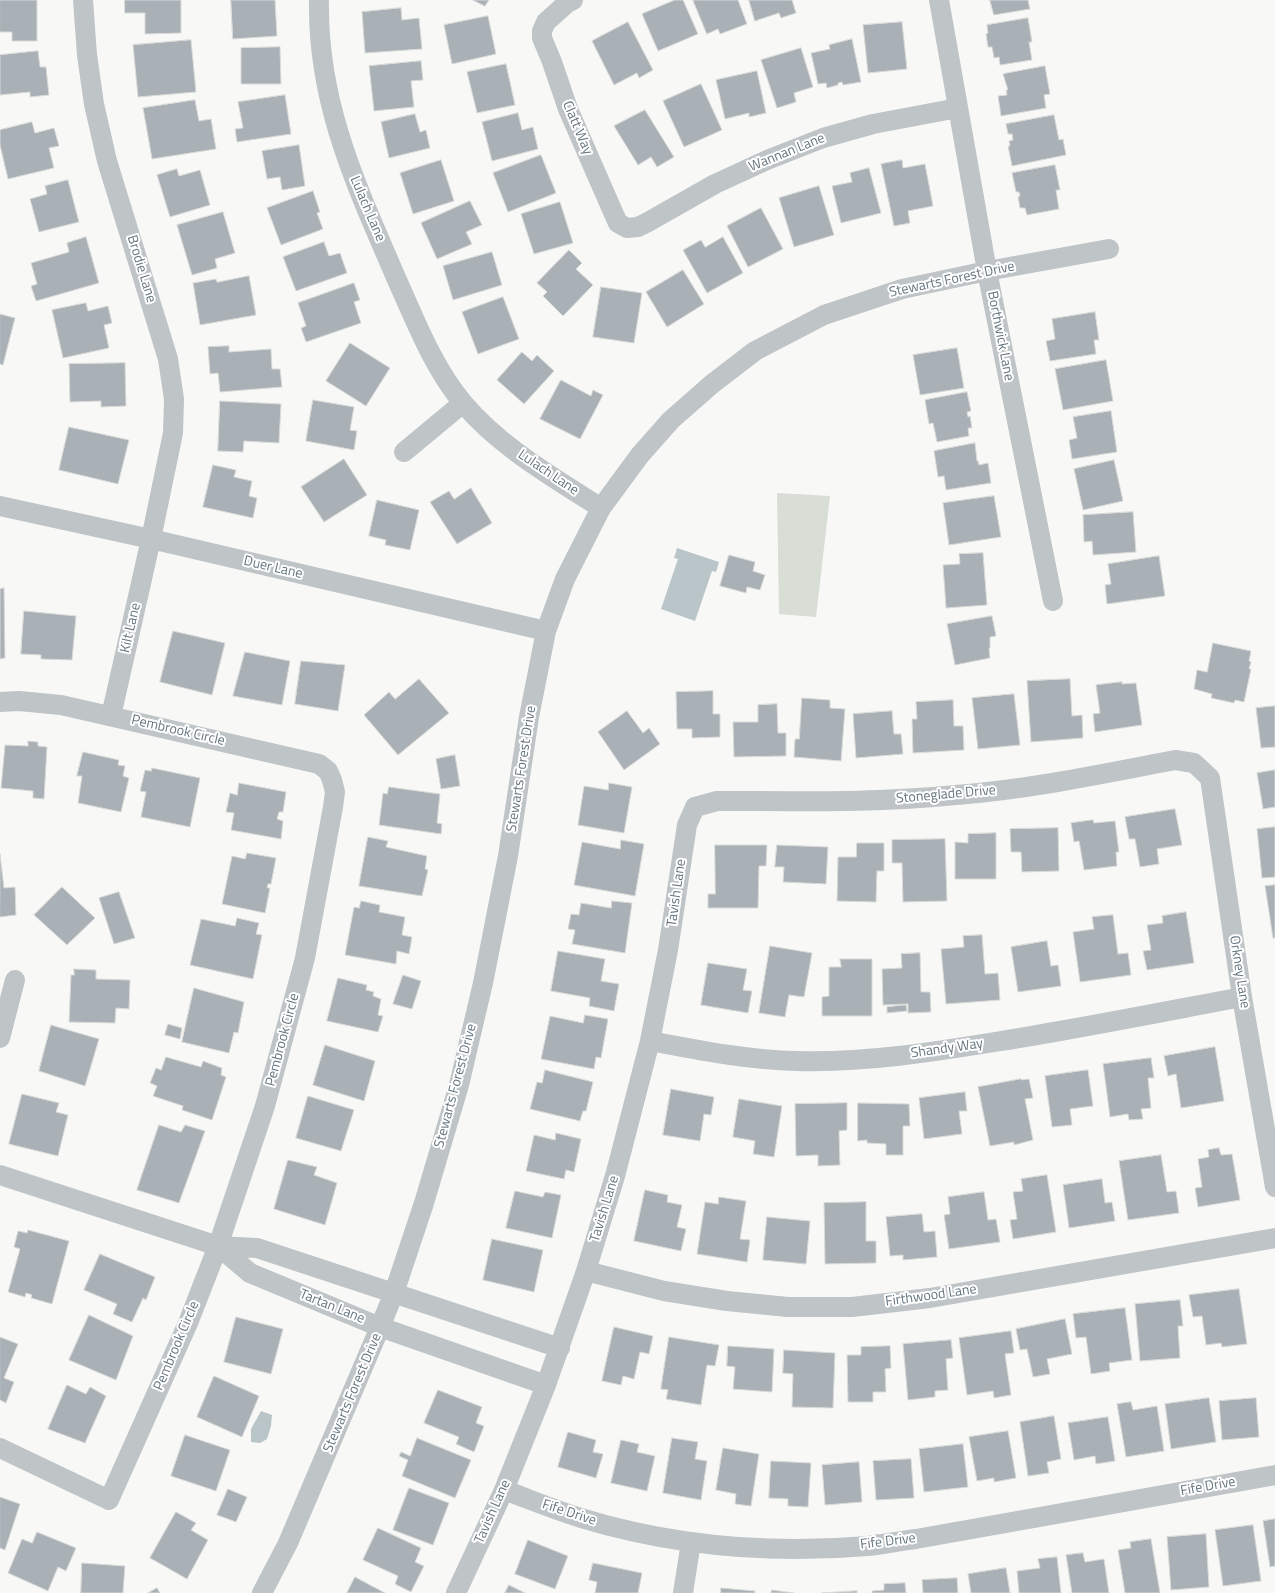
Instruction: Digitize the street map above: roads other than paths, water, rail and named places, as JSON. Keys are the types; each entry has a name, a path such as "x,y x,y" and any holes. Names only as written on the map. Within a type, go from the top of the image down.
{"street":[{"name":"Brodie Lane","path":"83,0 87,55 107,161 168,359 174,399 173,434 151,539"},
{"name":"Lulach Lane","path":"318,0 318,22 324,72 331,110 345,155 357,187 422,337 442,374 463,403 495,436 524,458 601,508"},
{"name":"Clatt Way","path":"574,0 567,3 546,22 542,31 542,38 568,109 618,223 627,228"},
{"name":"Borthwick Lane","path":"939,0 987,271 1053,601"},
{"name":"Wannan Lane","path":"627,228 638,227 715,184 767,160 823,138 873,124 958,108"},
{"name":"Stewarts Forest Drive","path":"262,1593 288,1543 380,1327 394,1293 424,1203 459,1085 483,983 508,856 529,717 546,631 565,579 601,508 640,455 671,420 712,384 755,350 824,315 902,289 987,271 1109,249"},
{"path":"404,452 463,403"},
{"name":"Duer Lane","path":"0,506 151,539 546,631"},
{"name":"Kilt Lane","path":"111,716 151,539"},
{"name":"Pembrook Circle","path":"0,702 19,701 62,705 319,764 330,775 334,792 333,807 306,958 265,1106 218,1246 188,1323 109,1500 0,1448"},
{"name":"Stoneglade Drive","path":"695,807 717,801 877,801 956,796 1052,784 1175,760 1194,763"},
{"name":"Orkney Lane","path":"1194,763 1210,778 1242,997 1275,1187"},
{"name":"Tavish Lane","path":"456,1593 504,1490 546,1385 586,1271 615,1176 650,1041 668,950 687,825 695,807"},
{"path":"0,1038 16,980"},
{"name":"Shandy Way","path":"650,1041 747,1057 796,1061 854,1060 942,1051 1242,997"},
{"name":"Tartan Lane","path":"0,1175 218,1246 256,1248 560,1348"},
{"name":"Firthwood Lane","path":"586,1271 664,1291 727,1301 788,1307 852,1307 930,1298 1275,1238"},
{"name":"Tartan Lane","path":"218,1246 250,1273 380,1327 546,1385"},
{"name":"Fife Drive","path":"504,1490 580,1518 625,1530 691,1542 749,1547 804,1548 868,1546 916,1539 1275,1475"},
{"path":"683,1593 691,1542"}]}
